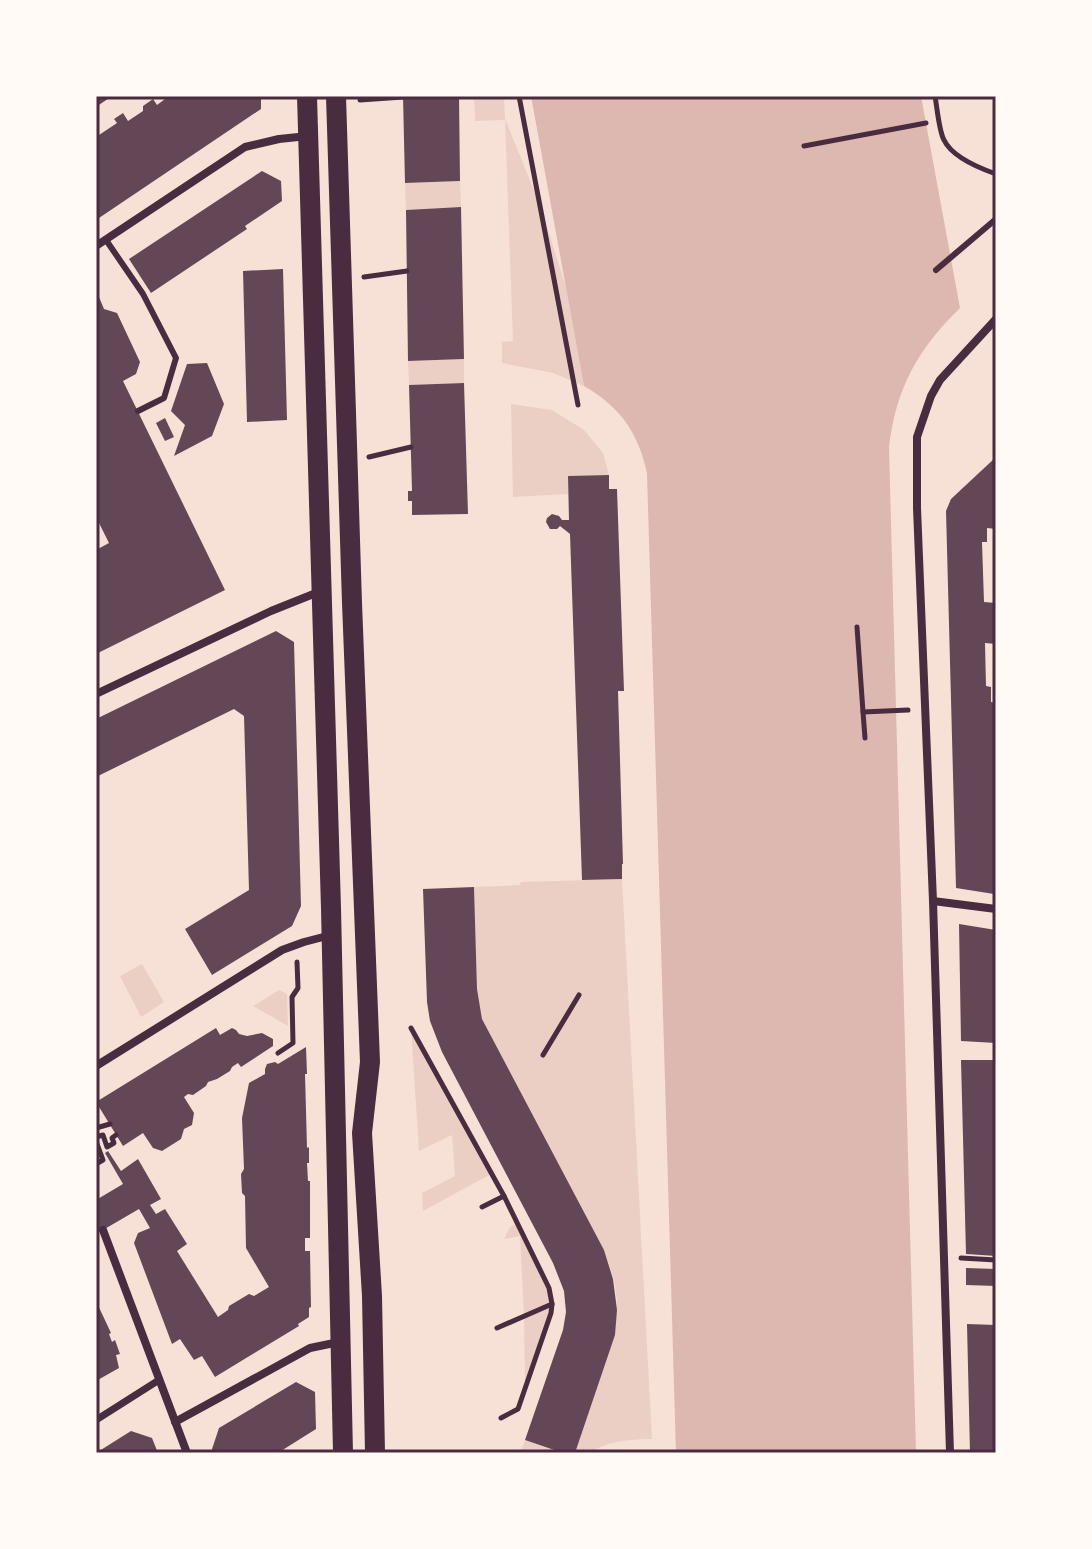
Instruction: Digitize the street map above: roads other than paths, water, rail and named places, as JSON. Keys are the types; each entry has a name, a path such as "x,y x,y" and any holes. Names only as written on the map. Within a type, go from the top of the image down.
{"main road":[{"path":"307,96 343,1453"},
{"path":"336,96 370,1062 362,1133 372,1296 375,1453"},
{"path":"331,935 366,934"}],"street":[{"path":"96,246 245,147 308,136"},
{"path":"950,1453 917,437 940,380 996,319"},
{"path":"96,694 271,611 322,591"},
{"path":"933,901 996,909"},
{"path":"96,1066 282,950 331,935"},
{"path":"103,1230 187,1453"},
{"path":"175,1422 310,1348 341,1341"},
{"path":"96,1420 159,1380"}],"lane":[{"path":"936,270 996,219"},
{"path":"106,240 143,294 176,358 164,398 138,411"}]}
